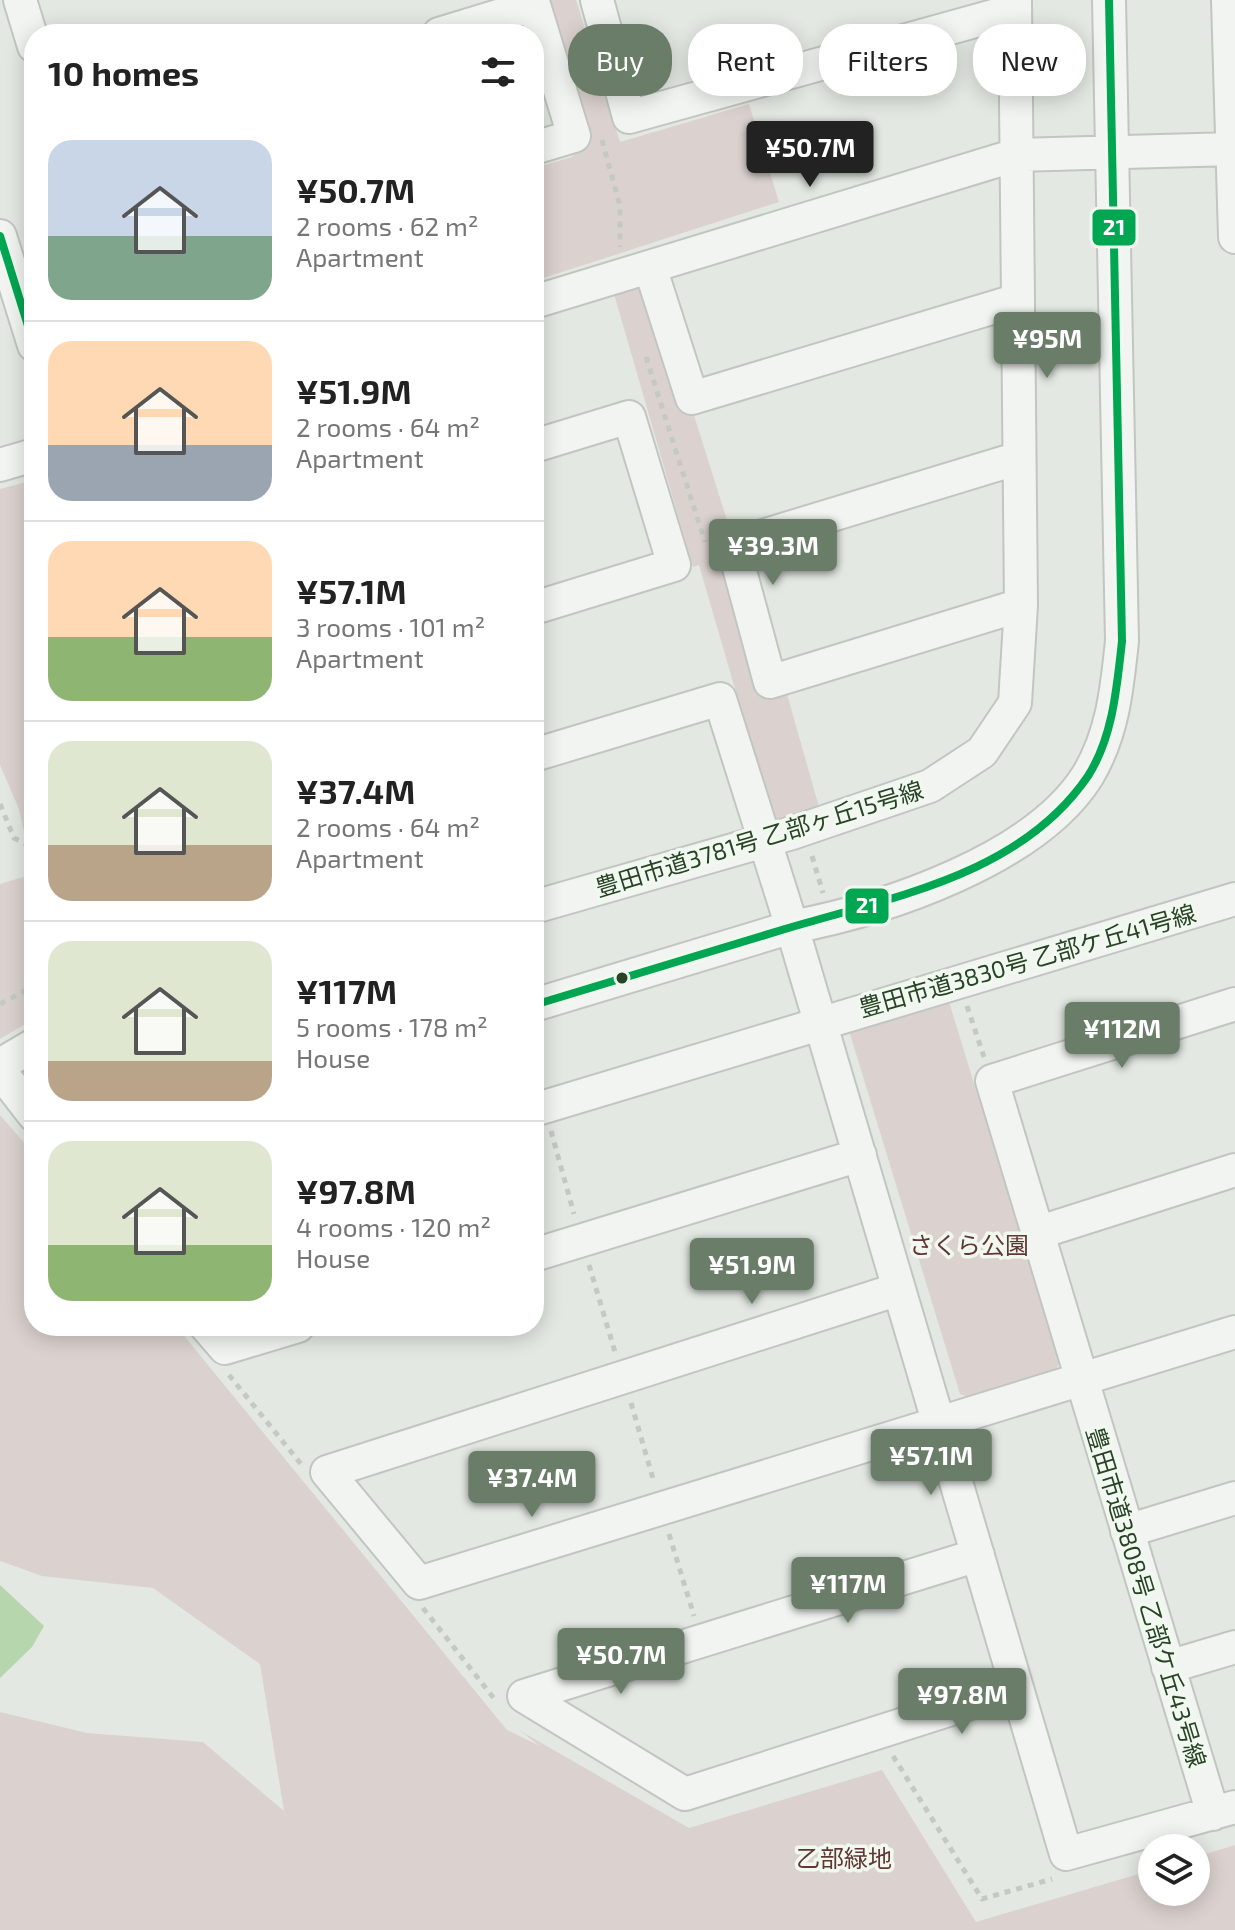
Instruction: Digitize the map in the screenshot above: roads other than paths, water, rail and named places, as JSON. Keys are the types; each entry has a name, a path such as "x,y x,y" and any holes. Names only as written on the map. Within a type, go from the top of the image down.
{"street":[{"path":"597,0 629,117 1015,5"},
{"path":"544,1002 813,916 958,876 1038,831 1065,804 1088,774 1114,716 1122,641 1109,0"},
{"path":"1228,0 1235,237"},
{"path":"25,1 30,24"},
{"path":"472,24 534,5 540,24"},
{"name":"豊田市道3781号 乙部ヶ丘15号線","path":"544,904 765,840 930,786 982,752 1015,703 1021,605 1015,5"},
{"path":"544,38 574,136 544,145"},
{"path":"544,299 1016,155 1233,149"},
{"path":"0,236 24,313"},
{"path":"635,271 692,398 1018,300"},
{"path":"544,443 629,417 674,565 544,605"},
{"path":"0,465 24,458"},
{"path":"1019,458 733,545 770,682 1021,605"},
{"path":"544,752 720,699 765,840 813,916 820,1021 1066,1854 1224,1811"},
{"name":"豊田市道3830号 乙部ケ丘41号線","path":"544,1106 820,1021 1235,899"},
{"name":"豊田市道3808号 乙部ケ丘43号線","path":"1224,1811 1168,1667 992,1081 1235,1004"},
{"path":"0,1065 24,1051"},
{"path":"0,1071 24,1102"},
{"path":"544,1252 860,1155"},
{"path":"1037,1233 1235,1170"},
{"path":"899,1289 327,1472 419,1583 1235,1332"},
{"path":"215,1336 225,1348 265,1336"},
{"path":"1127,1531 1235,1498"},
{"path":"978,1555 524,1696 685,1794 1017,1688"},
{"path":"1168,1667 1235,1647"}],"park label":[{"name":"さくら公園","path":"969,1244"},
{"name":"乙部緑地","path":"844,1857"}]}
